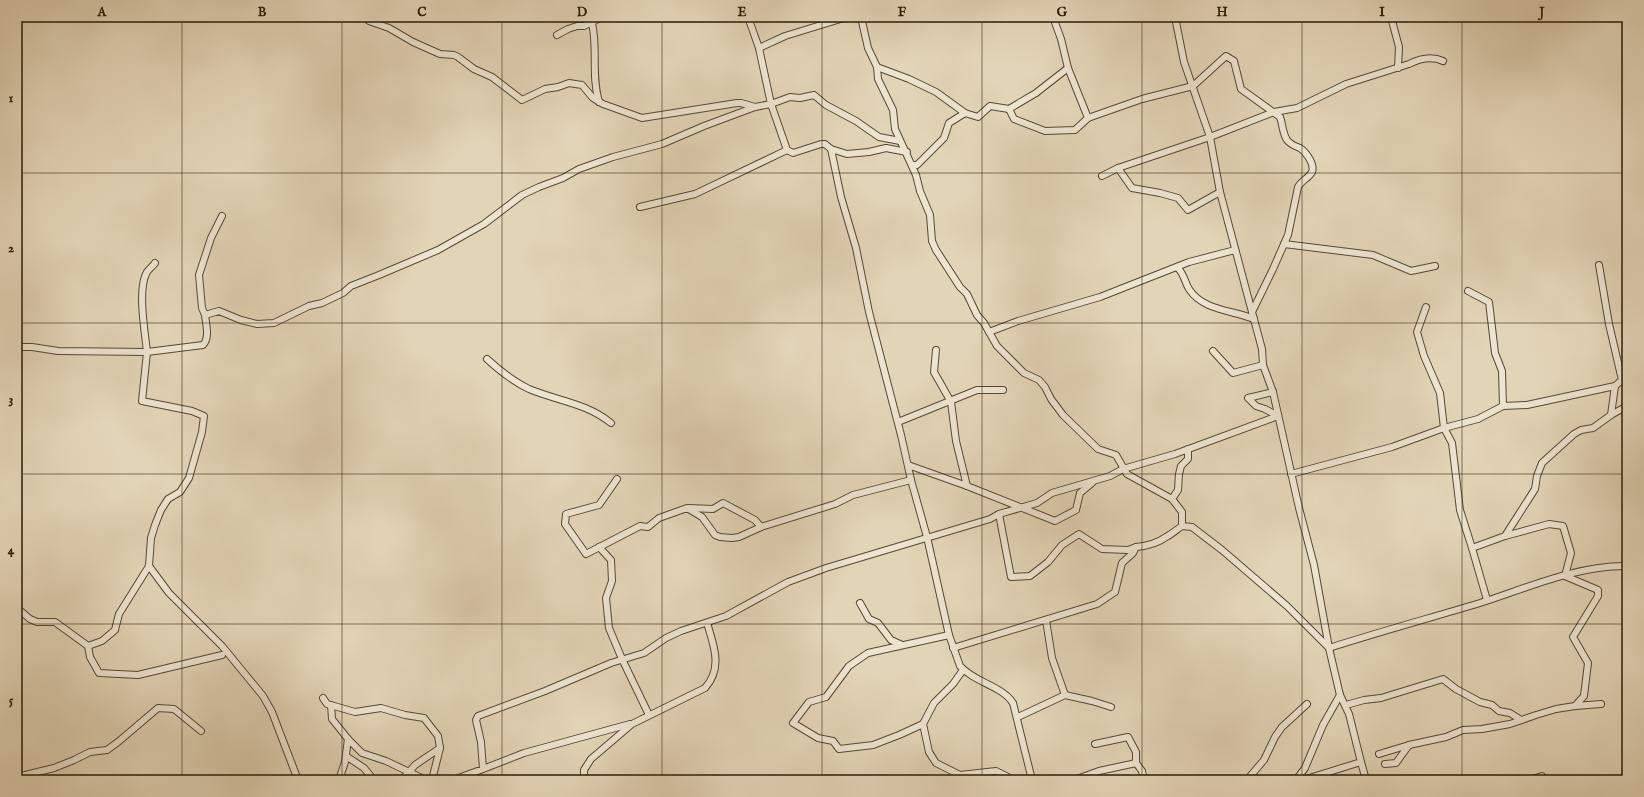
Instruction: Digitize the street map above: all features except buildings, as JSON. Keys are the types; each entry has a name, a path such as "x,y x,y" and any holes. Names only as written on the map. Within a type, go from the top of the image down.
{"street":[{"path":"558,35 568,29 592,23 602,17"},
{"path":"748,17 759,48 771,104 787,150 792,153 825,144 831,149 847,154 869,152 886,148 907,152"},
{"path":"759,48 784,36 847,17"},
{"path":"861,17 868,48 877,67 878,79 893,110 895,129 907,152 930,215 932,241 936,250 960,287 967,294 977,315 997,346 1024,373 1039,380 1045,387 1051,399 1076,428 1098,449 1116,455 1121,461 1123,469 1135,479 1172,499 1182,512 1182,526"},
{"path":"1053,17 1061,39 1068,68 1088,118"},
{"path":"1175,17 1184,62 1210,137 1220,192 1262,349 1263,365 1273,392 1291,474 1314,565 1329,648 1340,695 1346,705 1366,780"},
{"path":"1391,17 1399,47 1398,68"},
{"path":"369,20 389,28 413,42 440,54 458,56 474,69 496,80 520,99 525,100 545,89 558,87 569,83 582,85 598,102 645,119 737,103 755,107"},
{"path":"592,23 595,35 594,87 598,102"},
{"path":"1009,109 1014,119 1045,131 1074,130 1088,118 1142,99 1193,86 1226,56 1234,61 1241,89 1280,117 1282,131 1286,139 1290,144 1302,149 1313,165 1311,174 1300,182 1288,235 1252,312"},
{"path":"1102,176 1118,168 1210,137 1274,112 1297,108 1346,84 1398,68 1418,60 1437,58 1443,61"},
{"path":"877,67 909,79 936,92 965,113 978,117 990,106 1009,109 1036,93 1068,68"},
{"path":"205,315 219,311 241,320 257,324 274,322 309,306 329,300 343,293 351,286 379,276 438,250 484,224 522,195 564,178 579,169 613,157 662,144 755,107 771,104 790,97 800,98 814,94 826,105 856,121 879,137 900,141"},
{"path":"912,165 917,165 944,138 949,123 965,113"},
{"path":"831,149 843,204 856,248 869,312 898,422 911,480 927,537 949,635 960,666 963,670 1006,694 1013,703 1018,717 1025,755 1032,780"},
{"path":"640,207 695,194 787,150"},
{"path":"1118,168 1132,188 1178,198 1188,210 1220,192"},
{"path":"17,347 32,347 58,352 147,352 203,345 206,342 207,336 205,315 202,308 199,275 211,238 222,216"},
{"path":"1284,244 1373,255 1411,271 1435,266"},
{"path":"989,332 1018,321 1100,297 1177,267 1235,250"},
{"path":"88,646 102,641 115,630 119,614 149,566 151,538 161,510 168,499 180,492 189,478 202,432 204,416 192,411 142,401 147,352 142,293 147,272 155,263"},
{"path":"1291,474 1330,465 1392,447 1444,428 1478,419 1503,406 1527,405 1615,386 1622,380 1609,324 1599,265"},
{"path":"1177,267 1183,274 1189,289 1201,301 1221,310 1254,319"},
{"path":"1468,291 1488,302 1495,353 1502,372 1503,406"},
{"path":"1426,307 1417,332 1424,356 1440,393 1444,428 1452,443 1460,510 1487,600"},
{"path":"936,350 934,372 951,402 956,441 966,486"},
{"path":"1213,351 1233,373 1263,365"},
{"path":"487,359 500,372 528,389 570,402 599,414 610,423"},
{"path":"1611,415 1615,386"},
{"path":"898,422 951,402 977,390 1003,390"},
{"path":"1273,392 1248,398 1256,406 1278,416"},
{"path":"1505,536 1535,489 1537,476 1542,463 1574,434 1581,430 1593,428 1627,406"},
{"path":"483,769 481,742 476,720 478,716 545,691 622,659 644,653 666,638 681,631 726,616 788,582 826,568 927,537 970,526 999,514 1037,503 1052,493 1110,476 1123,469 1188,449 1278,416"},
{"path":"1172,499 1178,490 1179,474 1181,466 1188,458 1188,449"},
{"path":"908,465 1055,521 1076,510 1080,493 1095,481"},
{"path":"617,479 599,505 566,514 565,524 586,554 640,526 648,528 659,518 687,508 713,509 723,504 755,520 761,527"},
{"path":"687,508 702,517 715,535 720,537 739,537 761,527 835,504 853,495 911,480"},
{"path":"999,514 1011,577 1030,576 1048,562 1062,545 1079,534 1102,548 1128,550 1161,540 1169,536 1172,531 1182,526 1192,527 1222,550 1287,606 1329,648"},
{"path":"1472,548 1505,536 1549,524 1563,526 1571,554 1565,576"},
{"path":"599,547 610,560 612,581 606,598 609,628 649,715"},
{"path":"954,648 1097,604 1115,592 1122,563 1133,553 1136,547"},
{"path":"149,566 169,593 222,646 263,696 272,712 298,780"},
{"path":"1329,648 1433,617 1527,586 1604,566 1627,566"},
{"path":"1565,576 1598,590 1598,596 1573,637 1588,664 1584,696 1575,706"},
{"path":"860,603 869,619 878,623 891,640 902,645"},
{"path":"18,608 30,619 37,622 55,622 88,646 90,657 99,673 138,675 222,655"},
{"path":"1046,620 1052,658 1065,695"},
{"path":"584,780 584,770 591,759 632,724 705,688 710,682 717,664 716,654 707,623"},
{"path":"949,635 868,653 849,666 826,697 809,702 794,723 818,738 833,741 839,749 873,745 923,724 934,703 953,684 963,670"},
{"path":"1346,705 1364,700 1381,698 1443,679 1456,689 1480,702 1492,705 1500,711 1510,713 1521,720"},
{"path":"1018,717 1065,695 1092,700 1110,707"},
{"path":"1296,780 1305,768 1323,725 1340,695"},
{"path":"323,698 327,704 355,712 381,708 405,715 424,718 438,736 440,748 432,780"},
{"path":"1247,780 1264,760 1282,727 1307,704"},
{"path":"1378,754 1409,745 1446,737 1463,730 1482,729 1510,724 1536,715 1575,706 1601,704"},
{"path":"330,705 332,719 348,739 362,753 386,760 426,780"},
{"path":"17,776 54,768 90,752 107,750 158,708 174,709 201,730"},
{"path":"453,780 524,753 632,724"},
{"path":"923,724 929,752 936,764 960,774 996,771 1014,780"},
{"path":"1095,744 1128,736 1136,752 1136,763 1142,771 1144,780"},
{"path":"339,780 346,756 348,739"},
{"path":"1385,764 1396,763 1409,745"},
{"path":"402,780 415,765 440,748"},
{"path":"346,756 364,768 373,779"},
{"path":"1303,780 1361,762"},
{"path":"1074,780 1099,771 1136,763"},
{"path":"1529,780 1542,776 1544,780"}]}
